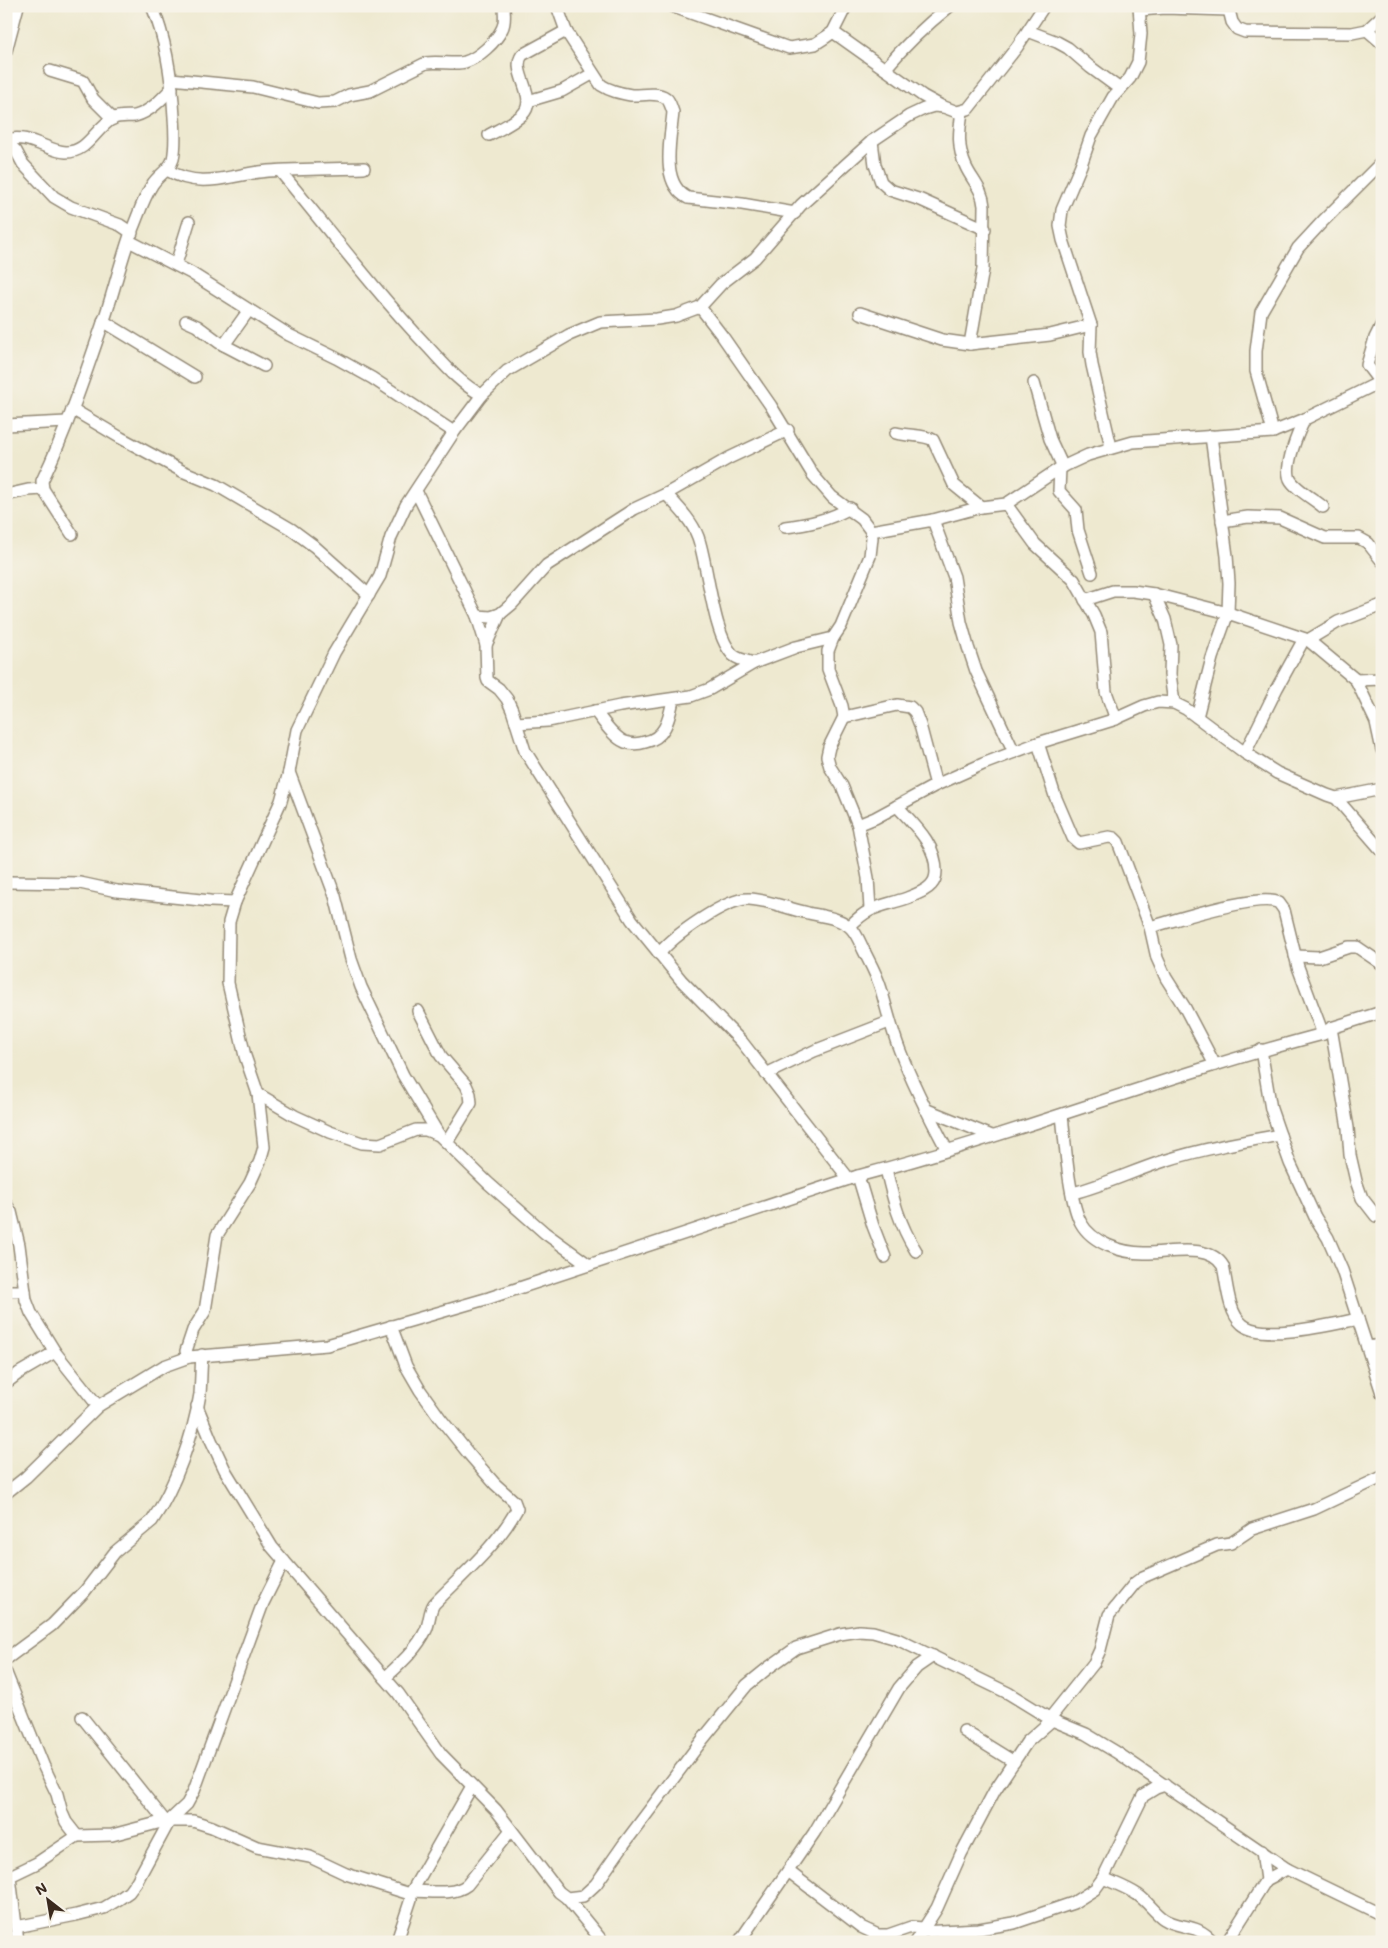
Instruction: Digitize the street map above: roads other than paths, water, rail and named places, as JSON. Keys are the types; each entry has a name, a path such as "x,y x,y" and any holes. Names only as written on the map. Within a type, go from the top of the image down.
{"street":[{"path":"6,51 18,6"},
{"path":"72,534 44,489 42,480 72,409 130,237 152,185 159,175 167,170 173,160 172,84 168,58 152,6"},
{"path":"172,84 253,86 318,103 335,102 349,95 370,91 426,63 464,63 486,48 503,29 505,20 504,6"},
{"path":"557,6 566,31 592,74 601,85 610,91 631,95 665,97 670,103 673,112 670,170 672,180 680,194 688,198 742,204 794,213"},
{"path":"671,6 789,48 815,44 833,32 846,6"},
{"path":"885,69 908,42 950,6"},
{"path":"833,32 923,96 944,107 962,112 972,104 1028,31 1044,6"},
{"path":"1111,447 1090,352 1092,325 1060,226 1063,205 1081,166 1091,136 1120,89 1130,78 1138,62 1141,34 1140,8 1229,8 1232,22 1236,29 1245,32 1352,33 1367,30 1382,16"},
{"path":"1367,30 1382,43"},
{"path":"489,135 524,114 528,101 520,71 519,58 528,50 566,31"},
{"path":"1028,31 1068,48 1120,89"},
{"path":"50,71 83,81 93,99 113,119"},
{"path":"528,101 562,91 592,74"},
{"path":"172,84 154,106 135,116 113,119 87,144 71,151 63,152 24,139 12,138 6,140 16,150 23,164 54,197 71,206 120,225 130,237 289,335 372,378 454,432"},
{"path":"189,1357 186,1351 193,1330 204,1311 217,1236 250,1183 264,1147 258,1094 244,1056 228,983 229,922 236,902 272,823 289,772 297,730 334,653 380,576 391,537 406,506 454,432 482,395 507,371 569,335 600,322 657,319 676,316 700,307 721,284 755,258 794,213 872,141 916,113 934,106 944,107"},
{"path":"962,112 959,137 961,153 966,168 983,197 985,229 980,289 970,344"},
{"path":"872,141 875,165 881,182 890,190 921,200 985,229"},
{"path":"1274,432 1256,371 1256,351 1261,312 1298,248 1381,164"},
{"path":"167,170 185,179 205,180 280,171 364,168"},
{"path":"280,171 354,264 412,331 465,384 482,395"},
{"path":"176,264 189,222"},
{"path":"700,307 788,430 813,475 832,497 850,508 870,530 872,538 870,556 841,626 833,638 828,651 828,669 842,706 844,717 829,747 827,756 830,767 842,786 858,825 868,878 870,909"},
{"path":"224,346 248,310"},
{"path":"860,313 942,340 970,344 1050,335 1092,325"},
{"path":"103,321 195,377"},
{"path":"186,321 197,326 224,346 264,366"},
{"path":"870,530 933,520 981,507 1006,504 1061,467 1111,447 1133,442 1274,432 1380,381 1367,365 1375,338 1382,324"},
{"path":"1034,384 1061,467 1058,491 1076,510 1078,530 1092,573"},
{"path":"72,409 182,471 216,485 291,529 314,546 369,596"},
{"path":"1304,419 1295,442 1289,467 1289,478 1293,484 1323,507"},
{"path":"6,425 67,422"},
{"path":"477,616 490,617 500,614 512,604 547,565 634,509 666,494 729,458 788,430"},
{"path":"896,433 914,437 928,437 933,440 954,485 981,507"},
{"path":"1197,717 1212,658 1228,613 1229,574 1211,436"},
{"path":"6,495 28,490 44,489"},
{"path":"416,491 477,616 486,645 488,682 499,689 507,699 526,751 573,828 632,920 659,954 681,980 731,1030 853,1178 885,1257"},
{"path":"666,494 686,516 698,536 723,640 734,656 743,661 754,663"},
{"path":"1006,504 1035,544 1074,580 1085,600 1101,632 1106,692 1116,719"},
{"path":"785,527 819,522 835,517 850,508"},
{"path":"1222,521 1248,517 1280,518 1325,538 1359,538 1368,543 1382,561"},
{"path":"933,520 954,577 961,622 971,655 1014,752"},
{"path":"1085,600 1113,591 1154,594 1228,613 1306,640 1356,680 1376,722 1382,750"},
{"path":"1154,594 1165,619 1171,644 1170,674 1174,703"},
{"path":"1245,753 1277,688 1306,640 1338,622 1382,605"},
{"path":"486,645 500,614"},
{"path":"516,724 548,721 620,706 673,700 710,690 754,663 796,647 833,638"},
{"path":"1356,680 1382,679"},
{"path":"595,711 611,731 625,742 638,744 652,741 660,736 665,728 673,700"},
{"path":"858,825 875,818 936,785 1014,752 1116,719 1144,706 1158,702 1174,703 1186,709 1245,753 1277,772 1316,791 1336,798 1382,851"},
{"path":"844,717 897,705 910,707 915,712 920,726 936,785"},
{"path":"1038,743 1073,838 1079,843 1109,837 1114,838 1118,842 1150,927 1156,958 1215,1065"},
{"path":"289,772 336,896 351,959 361,987 403,1075 443,1139 488,1183 545,1233 589,1265"},
{"path":"1336,798 1382,789"},
{"path":"850,926 859,916 870,909 916,894 931,886 936,878 936,866 932,850 925,837 897,806"},
{"path":"6,882 52,881 80,883 117,891 236,902"},
{"path":"659,954 674,937 689,927 728,905 748,899 836,920 850,926 858,937 874,969 881,987 889,1022 900,1051 925,1108 947,1150"},
{"path":"1150,927 1228,906 1275,901 1282,908 1296,956 1327,1031 1348,1128 1350,1156 1356,1182 1362,1198 1376,1216"},
{"path":"1296,956 1319,958 1348,947 1358,947 1382,964"},
{"path":"418,1011 441,1056 466,1085 470,1094 471,1103 443,1139"},
{"path":"6,1493 26,1477 58,1443 98,1406 164,1366 189,1357 327,1345 488,1298 853,1178 1327,1031 1382,1012"},
{"path":"766,1074 814,1051 889,1022"},
{"path":"1261,1050 1271,1109 1280,1135 1290,1163 1315,1217 1332,1246 1382,1393"},
{"path":"258,1094 295,1116 330,1132 362,1143 380,1144 416,1130 426,1130 443,1139"},
{"path":"925,1108 992,1136"},
{"path":"1062,1114 1076,1210 1088,1234 1110,1246 1144,1253 1202,1252 1214,1256 1220,1260 1223,1266 1234,1314 1242,1324 1257,1331 1274,1332 1358,1319"},
{"path":"1073,1193 1094,1188 1162,1162 1192,1153 1280,1135"},
{"path":"886,1169 894,1205 907,1236 916,1251"},
{"path":"6,1204 11,1212 19,1245 25,1290 31,1313 55,1352 98,1406"},
{"path":"6,1292 25,1290"},
{"path":"385,1678 421,1640 427,1629 434,1604 478,1560 510,1523 517,1509 514,1501 495,1484 468,1453 420,1390 406,1366 391,1326"},
{"path":"1367,1347 1382,1344"},
{"path":"6,1383 19,1373 55,1352"},
{"path":"6,1659 52,1625 85,1591 115,1552 152,1521 173,1484 189,1438 197,1406 202,1355"},
{"path":"197,1406 231,1481 272,1547 385,1678 441,1754 496,1810 560,1892 603,1942"},
{"path":"920,1934 937,1908 961,1854 991,1798 1028,1742 1051,1719 1094,1662 1100,1650 1110,1614 1143,1577 1217,1545 1231,1543 1252,1529 1314,1509 1382,1477"},
{"path":"16,1927 104,1908 119,1900 137,1882 168,1821 188,1804 194,1791 263,1603 284,1561"},
{"path":"567,1898 583,1896 596,1884 624,1844 747,1685 796,1648 860,1631 873,1632 896,1639 1008,1693 1051,1719 1086,1734 1165,1785 1287,1869 1382,1914"},
{"path":"739,1942 814,1833 899,1688 917,1667 933,1656"},
{"path":"6,1673 9,1685 57,1794 62,1813 66,1822 77,1836"},
{"path":"82,1717 168,1821"},
{"path":"964,1731 1014,1762"},
{"path":"788,1871 862,1927 878,1935 888,1935 911,1927 920,1934 979,1929 1014,1923 1073,1903 1095,1889 1103,1878 1143,1796 1165,1785"},
{"path":"400,1942 399,1935 411,1892 472,1786"},
{"path":"18,1942 8,1878 37,1863 77,1836 112,1835 168,1821 193,1821 212,1827 257,1847 310,1857 346,1874 411,1892 437,1892 462,1889 467,1885 511,1830"},
{"path":"1262,1851 1266,1880"},
{"path":"1227,1942 1266,1880 1287,1869"},
{"path":"1103,1878 1138,1895 1165,1920 1192,1927 1207,1935 1214,1942"}]}
